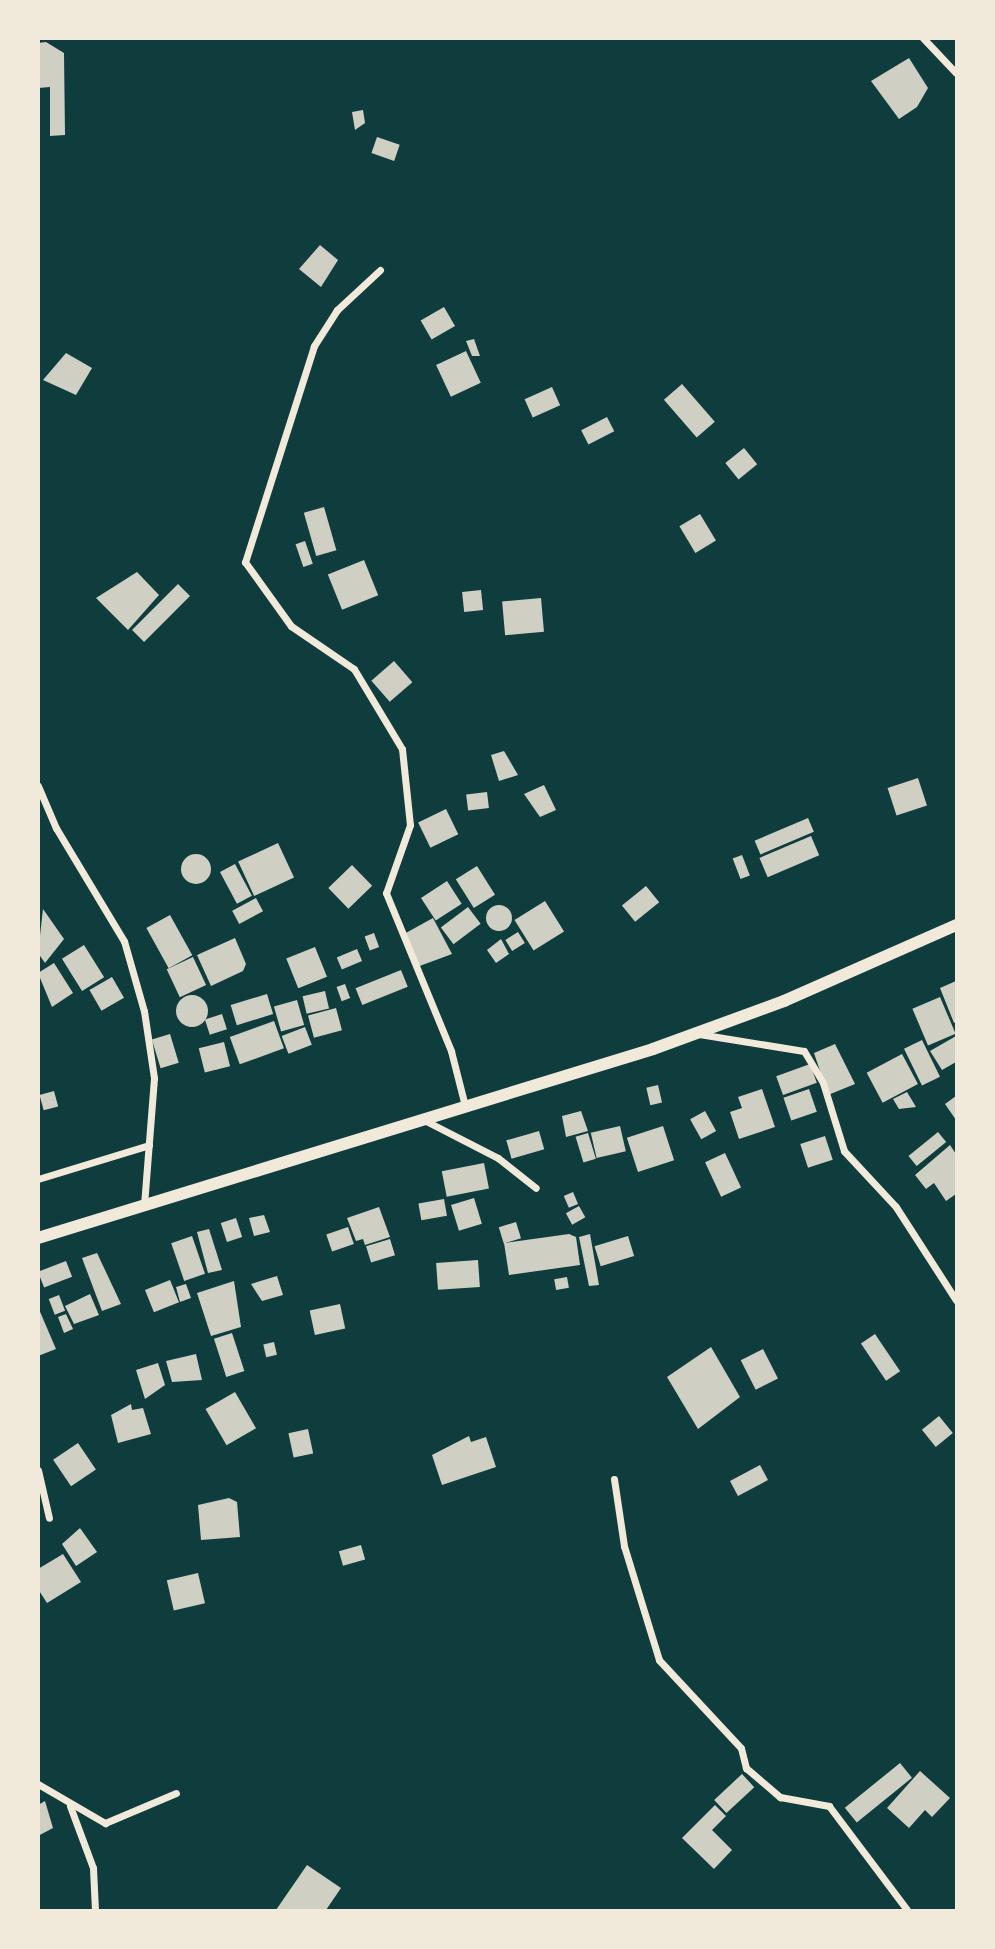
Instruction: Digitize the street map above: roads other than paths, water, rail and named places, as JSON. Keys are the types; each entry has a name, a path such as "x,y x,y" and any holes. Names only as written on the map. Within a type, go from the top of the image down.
{"highway":[{"path":"38,1238 695,1034 957,925"}],"street":[{"path":"923,38 957,73"},
{"path":"380,270 337,310 314,346 245,562 291,626 354,669 402,749 410,825 386,893 452,1051 465,1106"},
{"path":"38,786 55,828 124,941 145,1011 154,1077 144,1205"},
{"path":"695,1034 804,1051 823,1083 844,1151 896,1207 957,1300"},
{"path":"422,1119 498,1158 536,1188"},
{"path":"38,1179 149,1145"},
{"path":"38,1470 49,1518"},
{"path":"614,1479 624,1546 659,1660 741,1748 746,1768 780,1797 829,1805 907,1910"},
{"path":"38,1784 105,1823 176,1793"},
{"path":"70,1805 93,1868 95,1910"}]}
